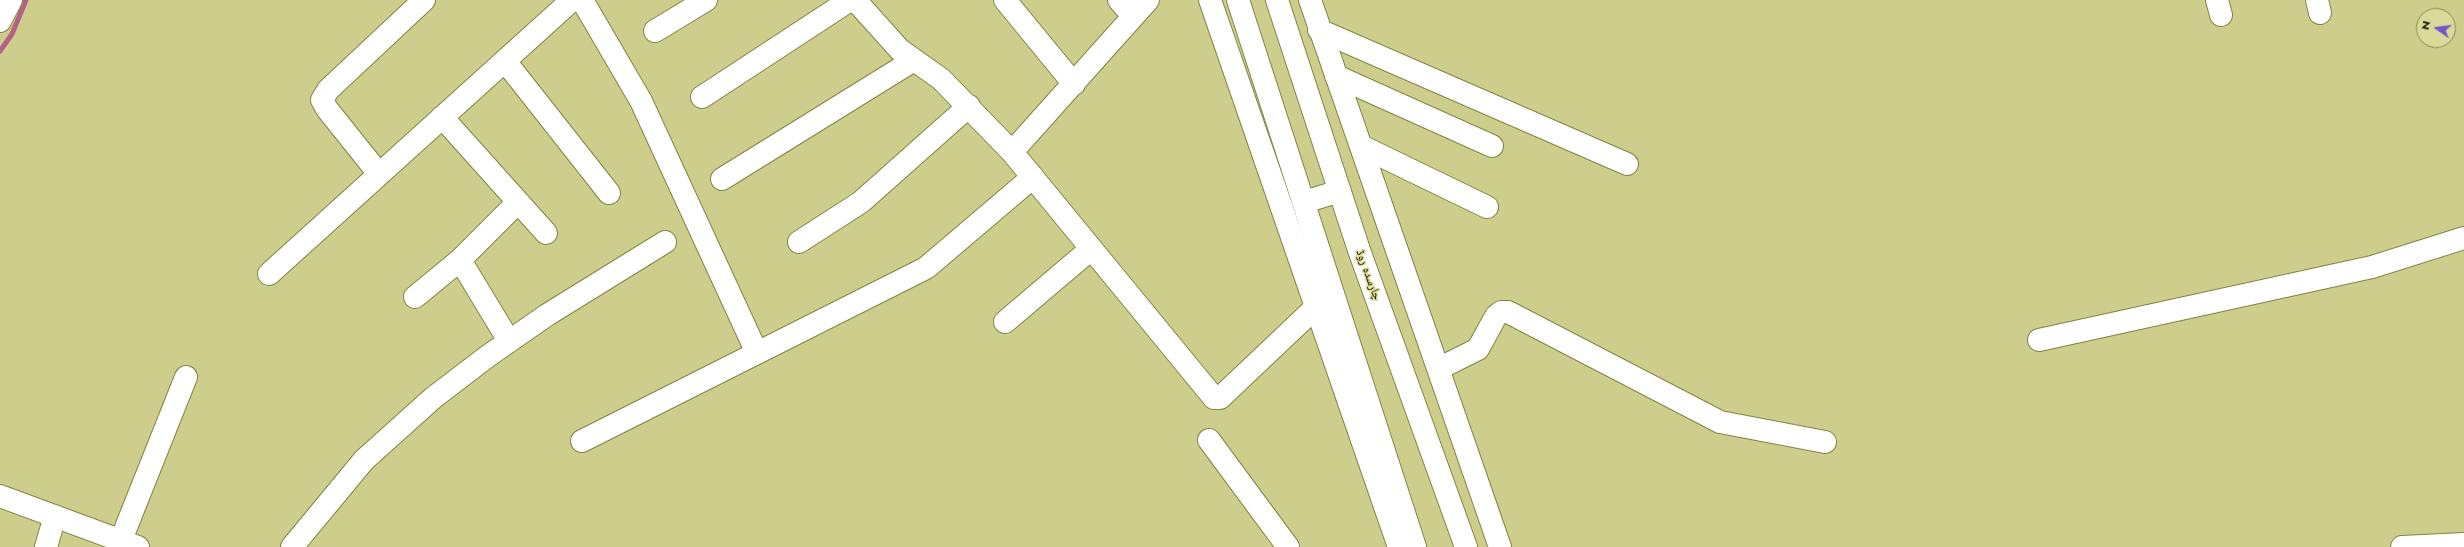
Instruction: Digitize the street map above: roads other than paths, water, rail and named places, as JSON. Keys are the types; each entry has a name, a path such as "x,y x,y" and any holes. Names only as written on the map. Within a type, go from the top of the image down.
{"main road":[{"path":"0,21 11,0"},
{"path":"379,174 327,109 322,100 328,90 424,0"},
{"path":"269,274 572,0"},
{"path":"582,0 641,101 757,353"},
{"path":"655,31 706,0"},
{"path":"702,97 850,0"},
{"path":"855,0 900,50 942,79 1012,152 1214,398 1220,398 1315,308"},
{"path":"1005,0 1074,84"},
{"path":"1012,152 1074,84 1126,8 1148,0"},
{"path":"1210,0 1315,308 1399,547"},
{"path":"1238,0 1415,547"},
{"name":"چارسدہ روڈ","path":"1277,0 1340,191 1466,547"},
{"path":"1310,0 1440,368 1500,547"},
{"path":"1320,30 1627,164"},
{"path":"722,179 914,60"},
{"path":"505,61 609,193"},
{"path":"1336,76 1492,146"},
{"path":"799,242 861,202 969,106"},
{"path":"442,117 546,233"},
{"path":"1361,146 1487,207"},
{"path":"582,441 926,268 1033,177"},
{"path":"1304,202 1340,191"},
{"path":"415,297 460,260 518,202"},
{"path":"2039,340 2372,267 2464,238"},
{"path":"292,547 315,517 376,449 433,398 509,341 665,242"},
{"path":"1005,322 1091,249"},
{"path":"460,260 509,341"},
{"path":"1440,368 1478,349 1496,316 1501,312 1508,312 1720,422 1825,442"},
{"path":"0,496 129,543 186,377"},
{"path":"1210,440 1288,547"},
{"path":"46,547 55,516"},
{"path":"2402,547 2464,544"}],"waterway":[{"path":"0,51 12,34 26,0"}]}
